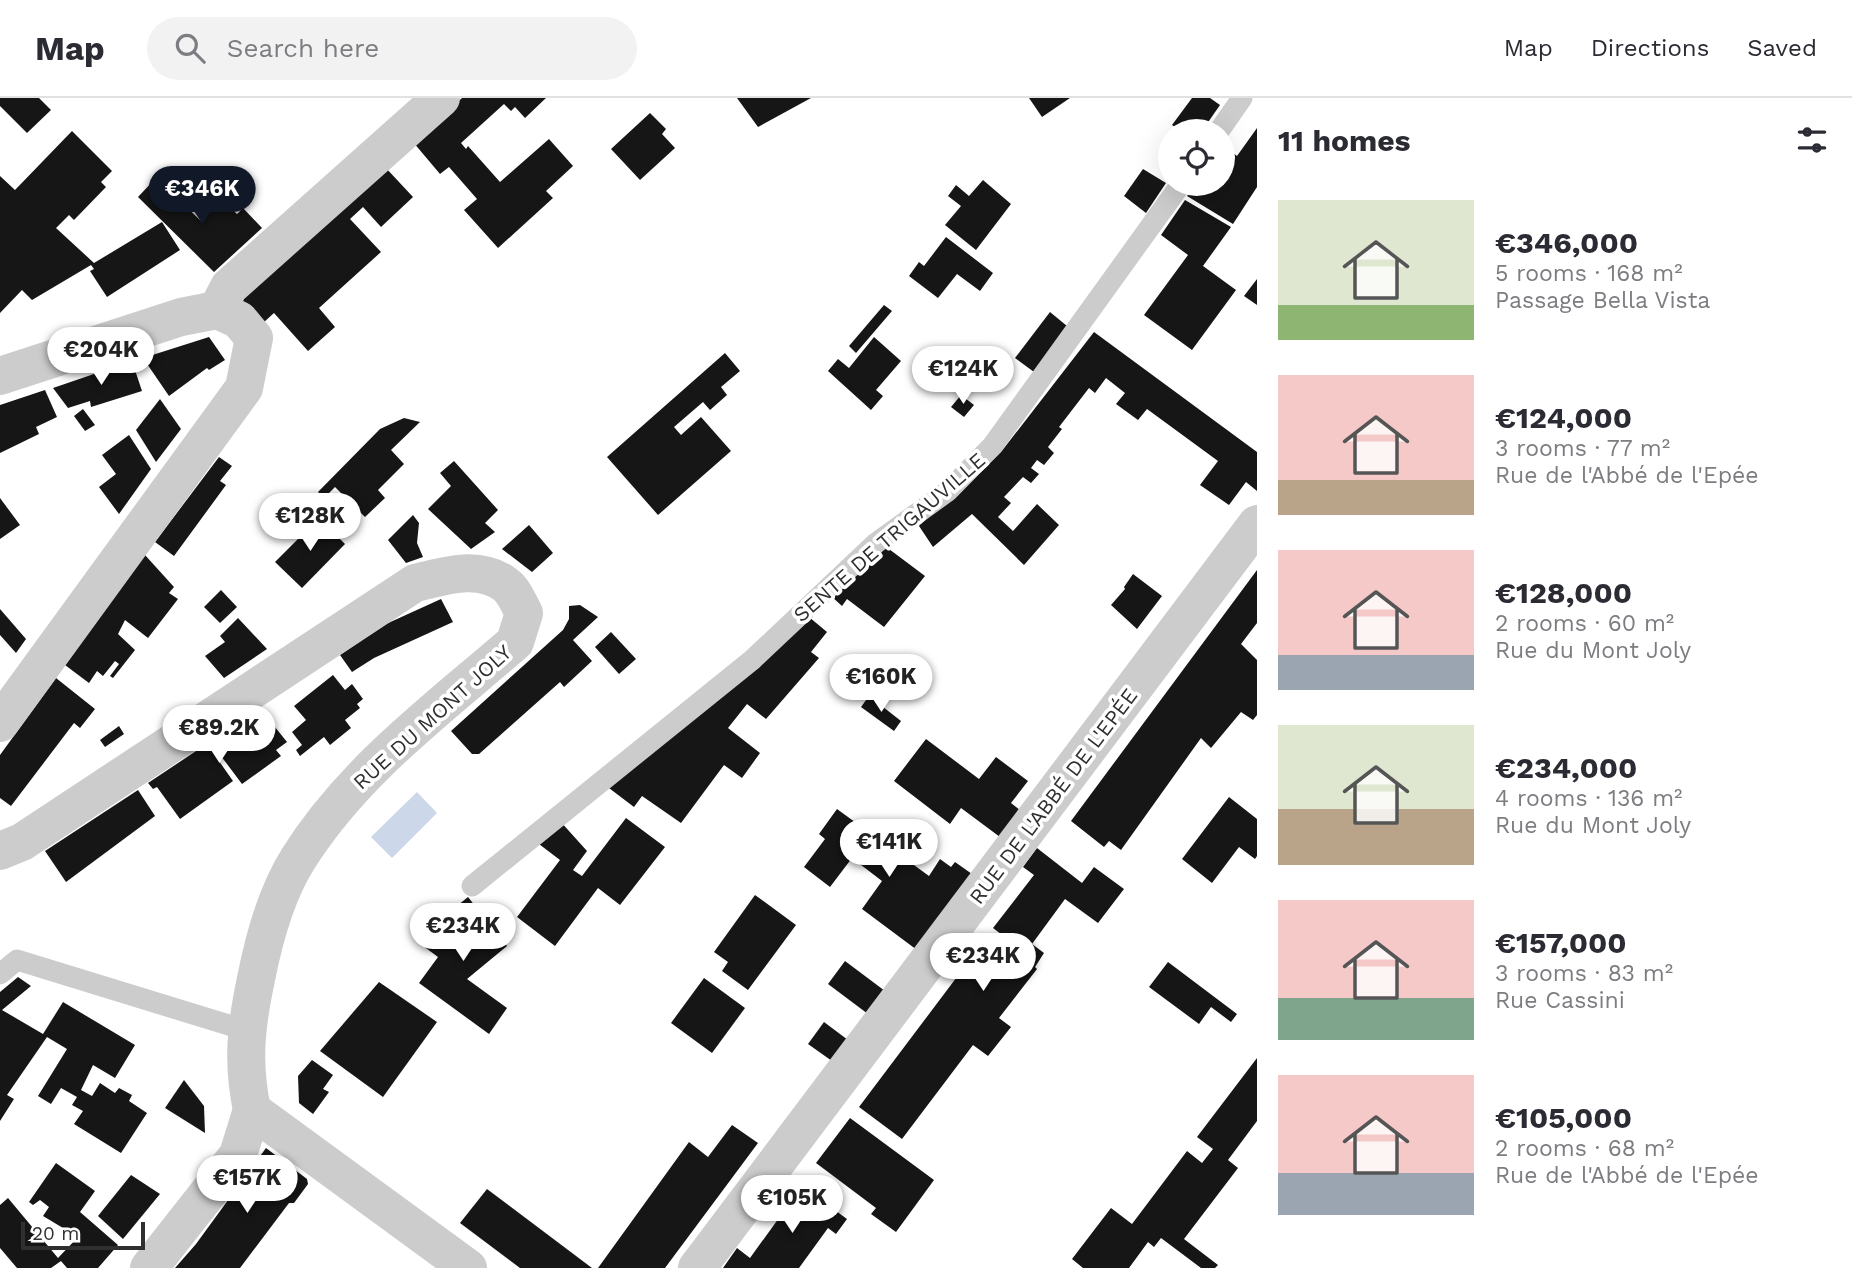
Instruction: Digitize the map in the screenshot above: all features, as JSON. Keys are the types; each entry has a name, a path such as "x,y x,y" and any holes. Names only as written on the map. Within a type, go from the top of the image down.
{"street":[{"path":"218,310 229,287 441,98"},
{"path":"0,376 181,317 218,310 239,320 254,338 244,388 0,723"},
{"name":"RUE DE L'ABBÉ DE L'EPÉE","path":"697,1268 1257,524"},
{"name":"RUE DU MONT JOLY","path":"0,851 22,842 415,583 458,572 483,574 507,586 524,612 515,642 366,771 297,860 278,901 261,952 245,1030 246,1083 252,1110"},
{"path":"149,1268 237,1155 252,1110 468,1268"}],"lane":[{"path":"1227,119 1242,98"},
{"name":"SENTE DE TRIGAUVILLE","path":"472,886 752,660 876,543 948,491 993,445 1172,196"},
{"path":"0,974 17,960 245,1030"}],"water":[{"path":"417,792 437,813 392,858 371,837"}],"building":[{"path":"0,98 39,98 51,110 27,133 0,106"},
{"path":"462,98 546,98 525,118 515,107 511,111 504,104 461,143 466,149 468,146 500,182 549,139 573,166 546,191 553,198 498,248 464,210 477,199 449,167 440,174 413,142"},
{"path":"737,98 811,98 758,127"},
{"path":"1029,98 1070,98 1042,117"},
{"path":"1192,98 1210,98 1220,105 1210,119 1176,119"},
{"path":"650,113 666,129 662,134 675,148 640,180 611,149"},
{"path":"1257,128 1257,187 1233,224 1187,196 1235,196 1235,154 1237,156"},
{"path":"72,131 112,171 101,182 106,187 74,220 69,215 56,228 94,263 162,222 180,250 107,297 90,271 94,269 91,265 32,300 22,290 0,313 0,176 15,190"},
{"path":"385,167 413,197 381,227 363,207 350,219 381,252 319,308 335,327 308,351 274,313 263,323 241,299"},
{"path":"1143,169 1158,178 1158,195 1146,213 1124,196"},
{"path":"156,178 201,221 222,200 237,214 243,208 262,228 214,272 138,197"},
{"path":"983,180 1011,204 976,250 945,225 961,206 948,196 956,185 969,196"},
{"path":"1185,200 1231,227 1203,266 1236,290 1192,350 1144,315 1188,255 1161,235"},
{"path":"946,237 993,273 980,291 957,274 938,298 909,276 919,262 924,266"},
{"path":"1257,279 1257,305 1244,296"},
{"path":"884,305 892,311 856,353 849,346"},
{"path":"1050,312 1067,326 1034,372 1015,358"},
{"path":"1094,332 1257,452 1257,491 1246,482 1229,505 1200,485 1218,461 1147,409 1138,420 1116,404 1125,393 1106,378 1095,393 1089,388 1059,427 1062,429 1048,447 1054,453 1044,465 1037,460 1031,468 1039,474 1031,483 1023,477 1004,497 1011,503 998,517 1013,531 1037,504 1059,525 1024,565 972,514 933,547 917,523 955,498 1001,452"},
{"path":"209,337 225,360 209,370 207,368 169,396 143,358"},
{"path":"874,337 901,361 876,390 883,396 871,410 828,371 838,359 849,368"},
{"path":"725,353 740,371 721,387 727,395 710,410 703,402 674,427 681,435 701,417 731,451 658,515 607,457"},
{"path":"132,361 142,391 91,407 90,401 68,408 53,388"},
{"path":"45,390 57,417 36,427 39,434 0,453 0,405"},
{"path":"961,395 974,405 964,417 951,407"},
{"path":"160,399 181,429 156,462 136,430"},
{"path":"83,409 95,425 85,431 74,416"},
{"path":"404,418 420,422 391,450 404,464 378,490 385,498 365,517 335,487 324,498 318,492 380,429"},
{"path":"129,435 151,469 119,514 99,487 116,474 102,455"},
{"path":"219,457 232,466 220,481 226,485 174,556 155,542"},
{"path":"454,461 498,510 485,523 495,532 471,549 428,509 451,486 440,473"},
{"path":"0,498 20,525 0,539"},
{"path":"413,515 419,523 417,543 423,557 406,563 388,540"},
{"path":"319,518 345,544 302,588 275,562"},
{"path":"529,525 553,553 532,572 502,549"},
{"path":"885,546 925,576 884,627 847,599 842,606 831,596"},
{"path":"145,555 174,587 169,593 178,599 148,638 125,620 118,634 135,650 113,678 110,676 119,664 115,661 103,676 97,671 89,683 65,665"},
{"path":"1257,570 1257,623 1241,644 1257,660 1257,715 1253,720 1241,712 1211,748 1201,738 1121,850 1109,841 1104,847 1071,821"},
{"path":"1133,574 1162,596 1137,629 1111,605 1125,589"},
{"path":"221,590 237,607 220,623 204,607"},
{"path":"441,599 453,622 374,658 352,672 340,655 386,624"},
{"path":"580,605 598,617 573,640 592,661 564,687 560,682 479,754 472,754 451,731 563,630 569,619 569,606"},
{"path":"0,609 26,639 16,653 0,635"},
{"path":"809,617 827,632 811,652 819,658 766,719 747,704 728,728 760,753 742,778 724,765 681,823 642,796 634,807 605,785"},
{"path":"238,618 267,649 224,678 205,656 225,642 220,636"},
{"path":"611,632 636,659 619,674 595,647"},
{"path":"333,675 345,690 352,684 363,699 357,704 360,708 345,720 351,728 330,745 324,737 300,756 296,750 302,745 292,732 306,720 294,706"},
{"path":"56,678 95,709 80,728 74,723 11,806 0,798 0,755"},
{"path":"869,696 901,721 894,731 861,707"},
{"path":"250,715 264,734 275,727 287,742 276,750 281,756 242,784 218,752 214,754 233,781 180,819 157,787 153,789 148,783"},
{"path":"119,726 124,734 105,747 100,740"},
{"path":"926,739 979,779 996,757 1028,781 1011,803 1020,810 1000,837 961,808 950,824 894,781"},
{"path":"138,790 155,816 66,882 45,851"},
{"path":"1229,797 1257,819 1257,856 1255,859 1239,847 1212,883 1182,859"},
{"path":"837,809 929,876 940,859 951,867 955,862 972,874 917,950 862,909 882,881 852,858 830,887 804,867 825,839 819,834"},
{"path":"626,818 665,847 620,905 598,888 555,946 517,917 560,860 535,841 560,821 587,851 573,870 582,876"},
{"path":"1037,848 1082,883 1094,867 1124,889 1098,923 1065,899 1032,944 1044,953 1035,967 1037,969 999,1018 1011,1027 988,1056 973,1045 902,1139 859,1107 990,933 1007,946 1010,941 993,928 1034,875 1023,867"},
{"path":"755,895 796,925 748,990 722,971 728,962 714,952"},
{"path":"468,897 507,946 467,979 507,1008 489,1034 419,983 438,957 415,940"},
{"path":"845,961 885,991 868,1014 828,984"},
{"path":"1168,962 1237,1014 1231,1022 1211,1007 1199,1024 1149,987"},
{"path":"18,977 31,986 2,1010 43,1034 63,1002 135,1045 115,1078 93,1065 81,1090 92,1096 100,1083 115,1093 119,1088 132,1095 129,1101 147,1113 121,1153 74,1124 83,1111 72,1105 77,1097 61,1088 51,1104 38,1096 67,1049 47,1037 7,1095 14,1099 0,1121 0,992"},
{"path":"704,978 745,1008 712,1053 671,1023"},
{"path":"379,982 437,1022 383,1097 320,1051"},
{"path":"824,1022 848,1040 832,1061 808,1044"},
{"path":"1257,1058 1257,1121 1228,1160 1238,1168 1184,1239 1218,1265 1215,1268 1201,1268 1161,1238 1154,1247 1148,1242 1129,1268 1083,1268 1072,1259 1111,1208 1132,1224 1187,1151 1202,1163 1213,1149 1197,1137"},
{"path":"312,1060 333,1075 323,1089 329,1092 313,1114 299,1103 298,1076"},
{"path":"184,1080 204,1106 205,1133 165,1108"},
{"path":"850,1118 934,1180 896,1232 871,1214 876,1208 816,1163"},
{"path":"732,1125 758,1143 665,1268 598,1268 689,1142 708,1157"},
{"path":"266,1148 307,1179 308,1184 294,1203 289,1203 240,1268 175,1268 196,1244"},
{"path":"56,1163 95,1191 80,1212 118,1245 98,1268 67,1268 61,1261 51,1268 17,1268 0,1248 0,1205 8,1198 58,1258 78,1237 43,1216 49,1207 40,1200 33,1205 29,1202"},
{"path":"131,1175 160,1194 123,1239 98,1216"},
{"path":"802,1186 847,1219 836,1234 828,1228 799,1268 723,1268 737,1248 750,1258"},
{"path":"487,1189 592,1268 520,1268 460,1223"}]}
